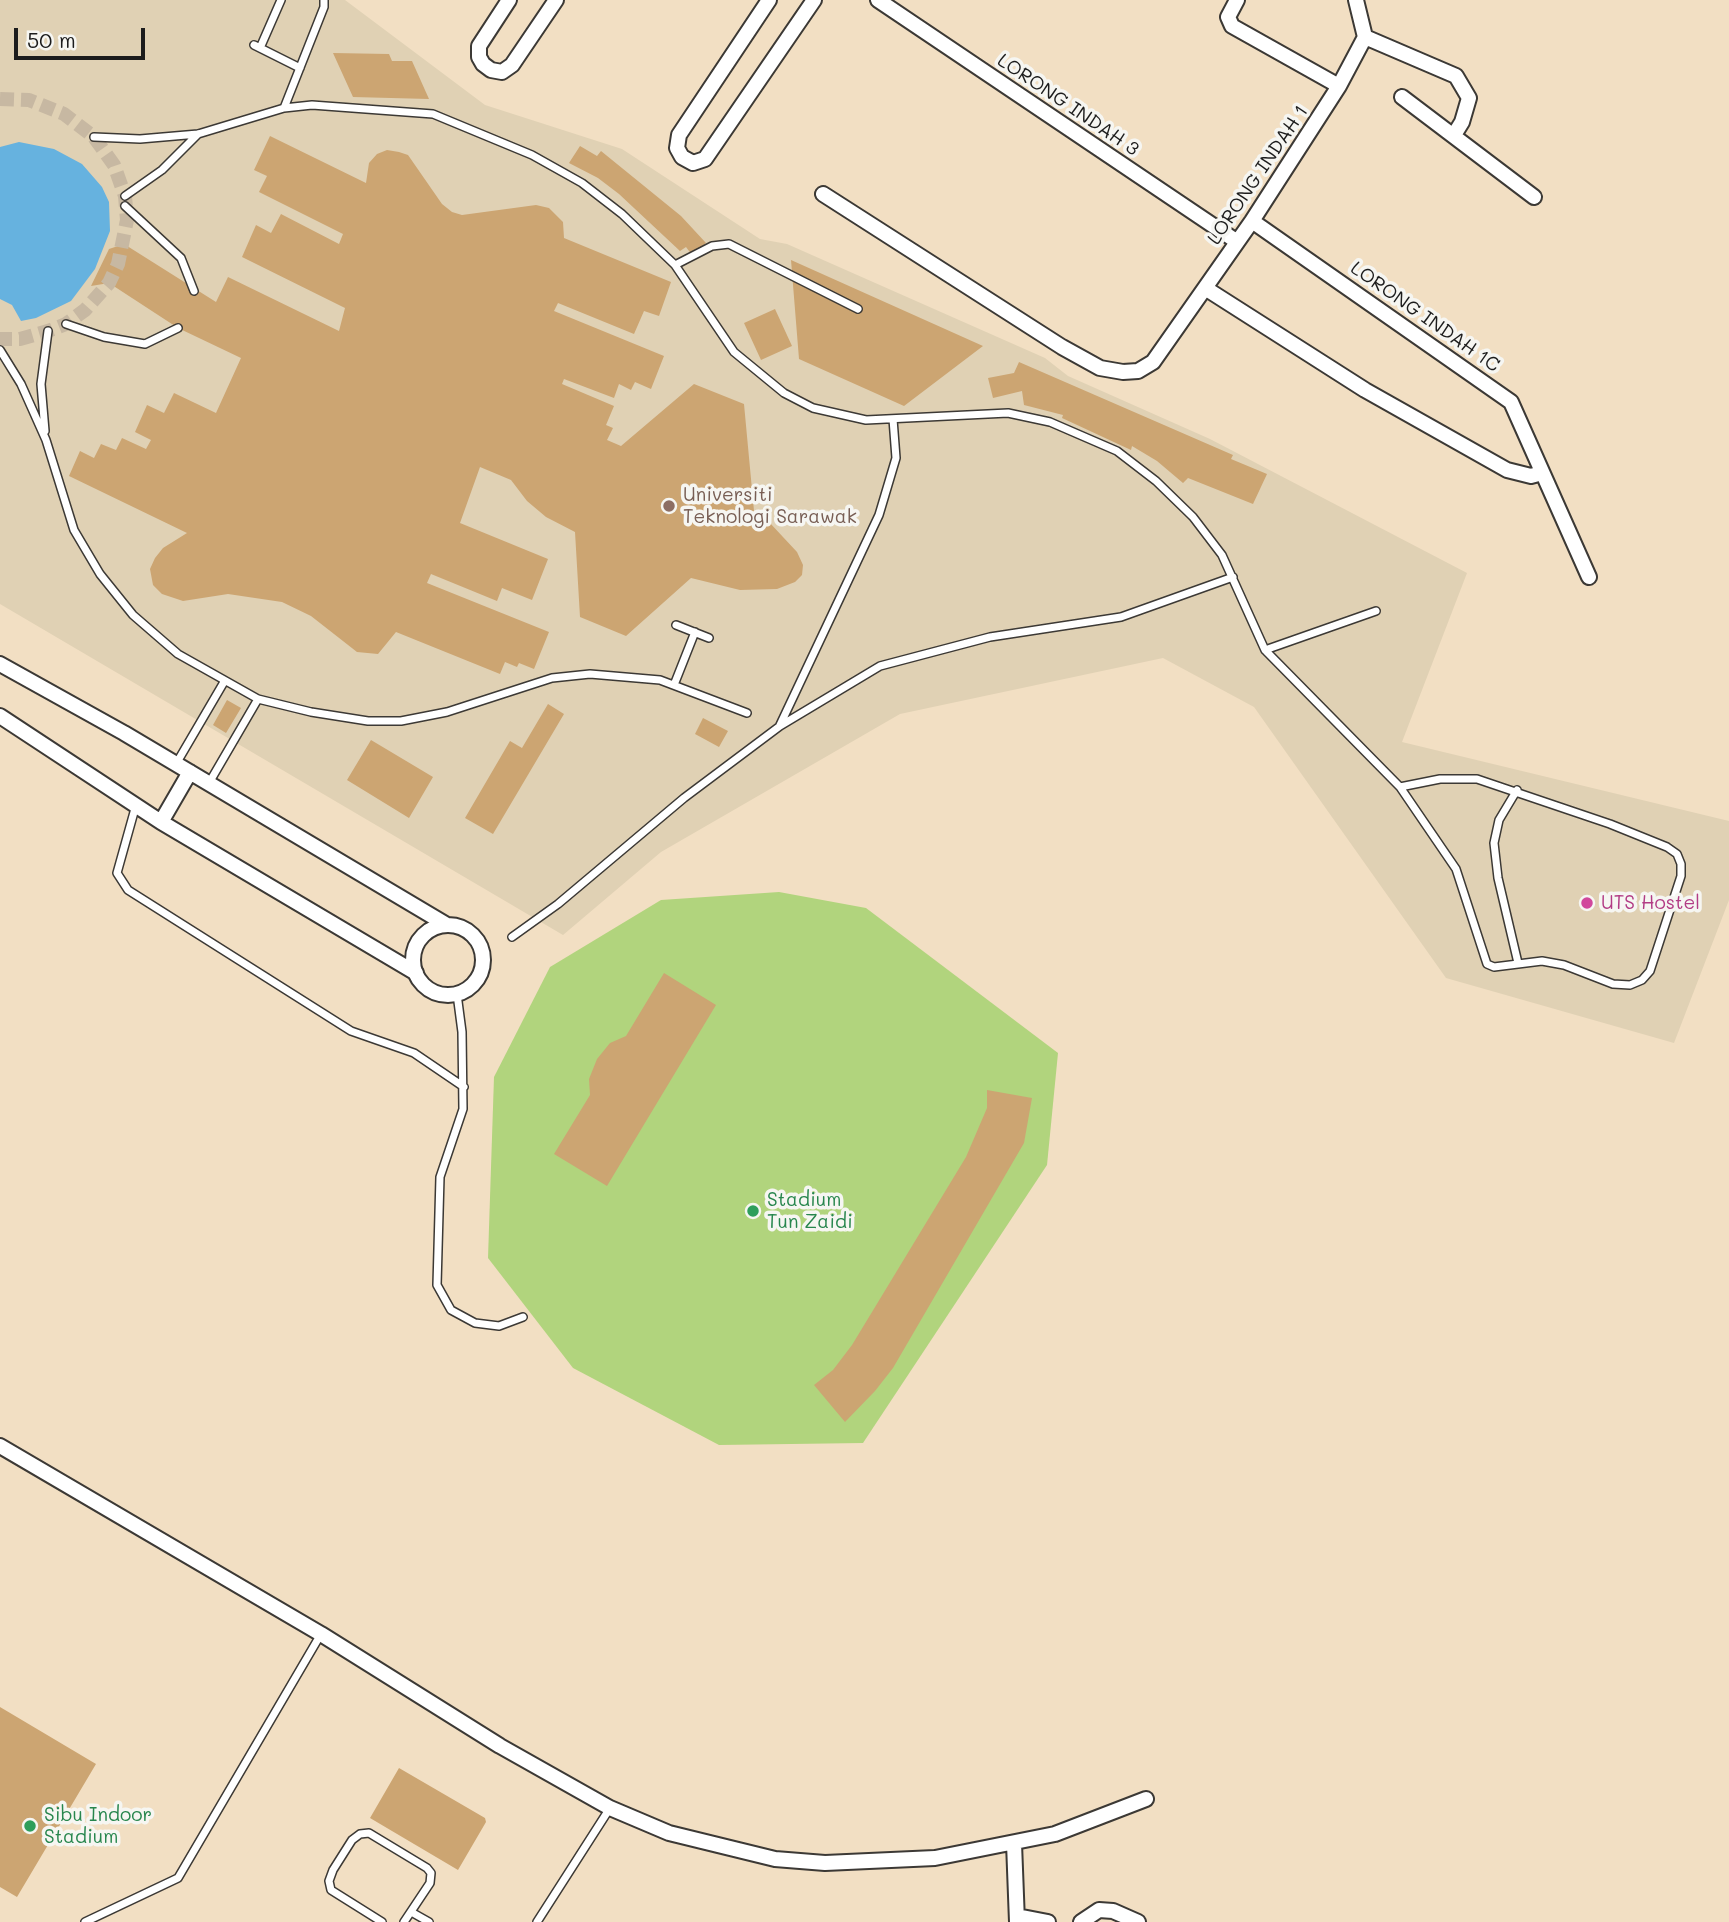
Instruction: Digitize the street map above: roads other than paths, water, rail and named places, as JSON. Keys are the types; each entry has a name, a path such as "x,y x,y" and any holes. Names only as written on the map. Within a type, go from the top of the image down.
{"street":[{"path":"509,0 479,46 483,64 491,70 502,72 512,65 556,0"},
{"path":"769,0 679,135 677,148 682,157 693,163 705,159 814,0"},
{"name":"LORONG INDAH 3","path":"878,0 1236,241"},
{"path":"1237,0 1228,18 1232,26 1339,86"},
{"path":"1356,0 1364,37 1456,76 1469,98 1462,122 1454,135"},
{"name":"LORONG INDAH 1","path":"823,194 1100,368 1131,372 1153,362 1252,221 1339,86 1364,37"},
{"path":"1402,97 1534,197"},
{"name":"LORONG INDAH 1C","path":"1252,221 1511,402 1588,577"},
{"path":"1205,288 1365,390 1507,470 1531,475 1542,473"},
{"path":"0,664 209,783 447,925"},
{"path":"0,716 161,822 416,973"},
{"path":"161,822 190,772"},
{"path":"447,925 458,926 477,939 484,960 473,986 457,994 437,993 421,982 416,973 414,951 426,932 447,925"},
{"path":"0,1446 321,1634 500,1746 610,1808 669,1833 775,1859 825,1863 935,1858 1055,1833 1146,1799"},
{"path":"1014,1843 1017,1919 1048,1922"},
{"path":"1081,1922 1099,1910 1113,1911 1138,1922"}],"lane":[{"path":"281,0 257,46 300,68"},
{"path":"284,108 324,7 324,0"},
{"path":"94,137 140,139 198,134 284,108 332,104 433,114 463,124 532,155 582,183 650,238 675,265 734,352 784,393 813,408 851,419 1008,413 1050,422 1117,451 1182,504 1211,538 1233,577 1265,650 1400,788 1456,869 1470,904 1483,960 1494,967 1542,961 1564,965 1614,984 1630,985 1642,980 1654,960 1681,876 1681,864 1667,847 1517,790 1478,779 1440,779 1400,788"},
{"path":"125,196 162,170 198,134"},
{"path":"125,206 181,258 194,291"},
{"path":"675,265 712,246 729,244 858,309"},
{"path":"66,324 104,337 145,344 178,328"},
{"path":"47,440 41,384 48,331"},
{"path":"0,350 21,384 47,440 74,530 100,574 133,615 178,654 258,699 323,714 401,721 447,712 552,678 590,674 660,680 747,713"},
{"path":"780,726 879,515 896,458 893,419"},
{"path":"512,937 580,886 684,798 780,726 880,666 990,637 1121,617 1233,577"},
{"path":"1265,650 1376,611"},
{"path":"676,625 709,638"},
{"path":"674,685 695,632"},
{"path":"176,764 224,682"},
{"path":"209,783 258,699"},
{"path":"1517,790 1499,820 1494,843 1498,878 1517,963"},
{"path":"136,805 117,873 128,890 351,1031 414,1053 464,1087"},
{"path":"457,994 462,1032 463,1110 440,1177 437,1284 451,1310 475,1323 499,1326 523,1317"},
{"path":"85,1922 178,1878 321,1634"},
{"path":"537,1922 610,1808"},
{"path":"382,1922 331,1890 333,1870 352,1840 360,1834 369,1833 427,1868 431,1874 430,1883 413,1913 404,1922"},
{"path":"413,1913 429,1922"}],"water":[{"path":"19,142 54,149 82,164 102,187 109,202 110,231 95,269 71,301 36,318 21,321 12,305 0,299 0,147"}],"tunnel":[{"path":"0,99 29,100 64,114 94,137 114,165 125,196 127,220 118,264 109,283 85,310 66,324 48,331 20,339 0,339"}],"place":[{"name":"Universiti Teknologi Sarawak","path":"669,506"},
{"name":"UTS Hostel","path":"1587,903"},
{"name":"Stadium Tun Zaidi","path":"753,1211"},
{"name":"Sibu Indoor Stadium","path":"30,1826"}]}
